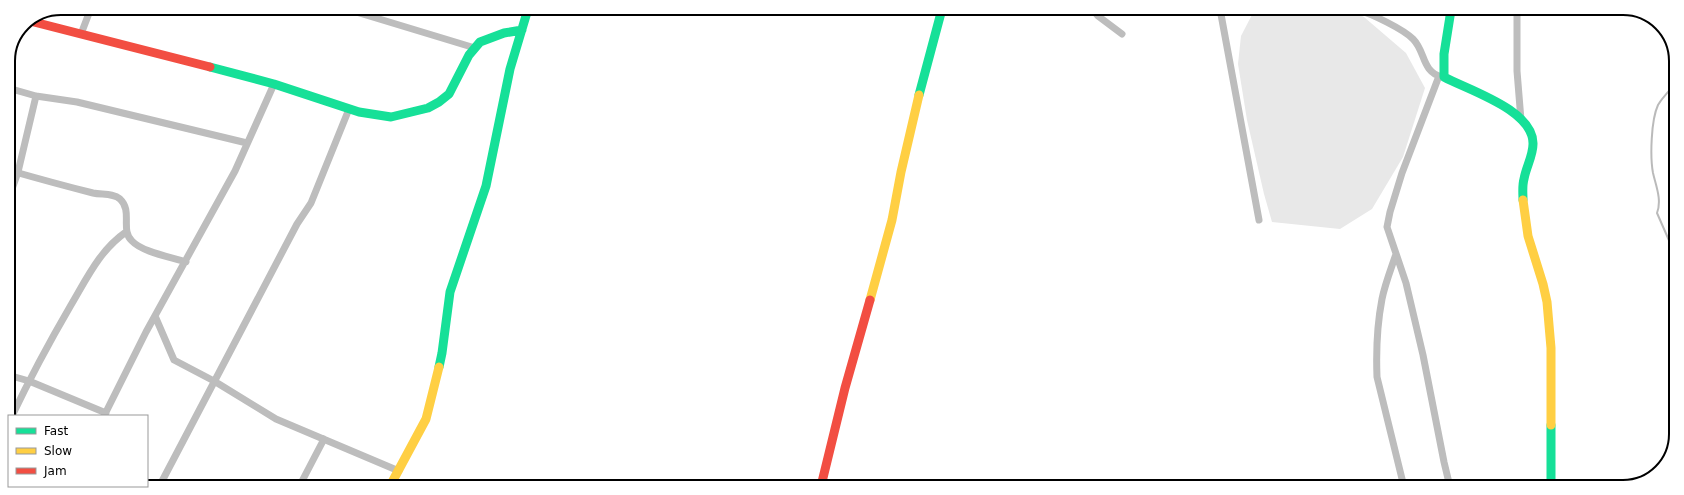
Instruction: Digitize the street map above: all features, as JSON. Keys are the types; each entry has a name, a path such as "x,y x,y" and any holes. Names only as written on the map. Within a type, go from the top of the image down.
{"street":[{"path":"81,34 88,15"},
{"path":"366,15 474,48"},
{"path":"394,480 422,430 428,414 442,353 450,292 484,192 510,69 526,15"},
{"path":"822,480 845,388 892,220 900,172 914,112 940,15"},
{"path":"1097,15 1122,34"},
{"path":"1221,15 1259,220"},
{"path":"1369,15 1396,28 1413,39 1428,68 1433,74 1484,95 1507,108 1521,120 1531,133 1533,146 1523,182 1523,203 1530,244 1544,284 1551,343 1553,384 1550,424 1552,480"},
{"path":"1448,480 1406,282 1387,227 1402,173 1441,77 1450,15"},
{"path":"1517,15 1517,71 1521,120"},
{"path":"37,23 274,84 375,116 391,117 428,108 439,102 448,94 474,48 488,38 522,30"},
{"path":"15,377 29,381 105,414 155,316 235,171 274,84"},
{"path":"15,90 36,96 77,102 247,143"},
{"path":"15,180 36,96"},
{"path":"163,480 297,224 311,203 349,109"},
{"path":"15,171 120,199 126,208 126,232 131,241 137,246 186,262"},
{"path":"15,410 29,381 95,264 114,240 126,232"},
{"path":"1396,254 1382,298 1378,330 1377,359 1378,377 1402,480"},
{"path":"155,316 174,360 214,381 276,419 399,471"},
{"path":"303,480 324,439"}],"shaded area":[{"path":"1252,15 1360,15 1406,53 1425,88 1403,157 1372,209 1340,229 1272,222 1247,120 1238,64 1241,36"}],"waterway":[{"path":"1669,91 1658,105 1654,120 1651,148 1653,173 1659,198 1657,213 1669,240"}],"traffic: fast":[{"path":"439,367 450,292 486,186 510,69 526,15"},
{"path":"919,95 940,15"},
{"path":"1450,15 1444,54 1444,77 1483,95 1512,111 1523,121 1530,132 1533,148 1523,182 1523,200"},
{"path":"210,67 274,84 359,112 391,117 428,108 439,102 449,94 469,55 480,42 504,33 522,30"},
{"path":"1551,425 1551,480"}],"traffic: slow":[{"path":"870,300 892,220 901,172 919,95"},
{"path":"1523,200 1528,236 1547,302 1551,348 1551,425"},
{"path":"393,480 426,419 439,367"}],"traffic: jam":[{"path":"37,23 210,67"},
{"path":"822,480 845,388 870,300"}]}
